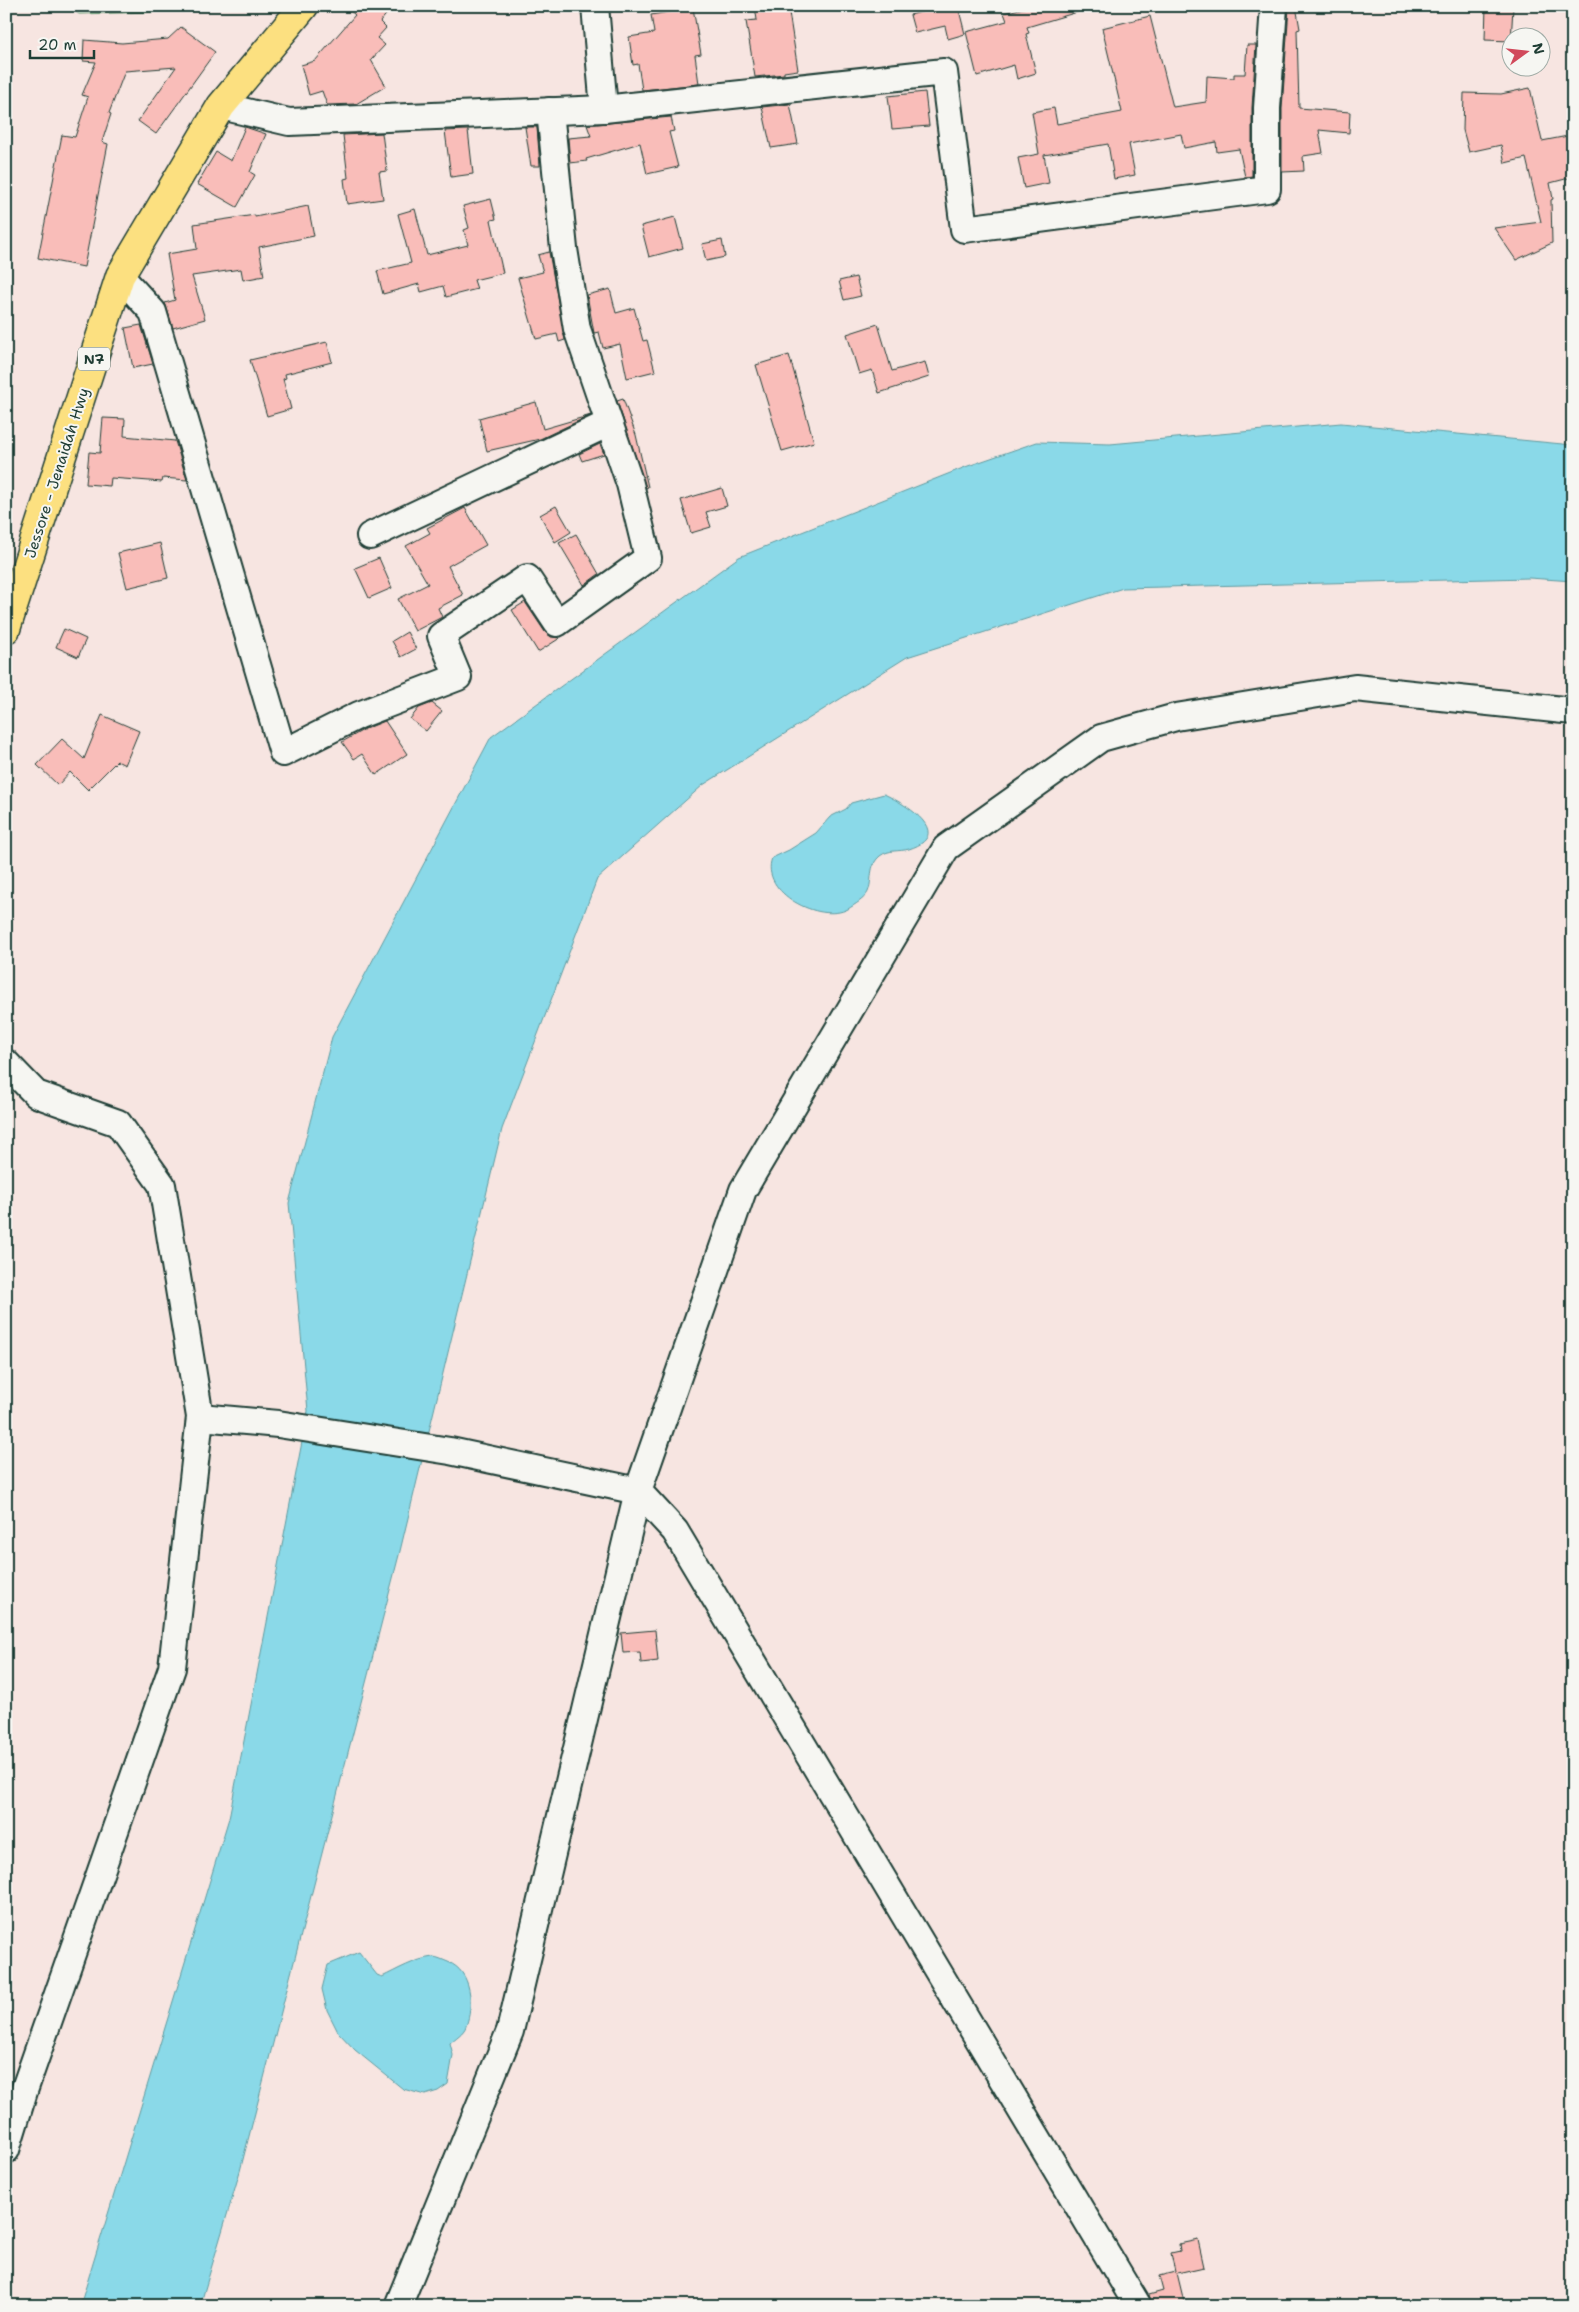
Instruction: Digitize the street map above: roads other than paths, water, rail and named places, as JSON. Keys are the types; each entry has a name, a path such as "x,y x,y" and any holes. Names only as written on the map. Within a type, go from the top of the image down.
{"highway":[{"name":"N7","path":"221,106 304,6"},
{"name":"Jessore - Jenaidah Hwy","path":"6,629 120,276 221,106"}],"street":[{"path":"595,6 604,109"},
{"path":"221,106 289,122 604,109 944,72 964,229 1267,189 1267,108 1274,6"},
{"path":"120,276 153,312 283,753 359,715 458,677 441,636 527,578 557,623 648,558 630,484 577,329 564,249 550,111"},
{"path":"370,536 609,423"},
{"path":"398,2306 510,2030 638,1491 743,1190 946,848 1101,738 1176,717 1355,688 1573,711"},
{"path":"6,1063 36,1094 118,1123 162,1185 200,1417 172,1668 25,2088 6,2150"},
{"path":"200,1417 278,1424 450,1451 638,1491 675,1531 1138,2306"}],"water":[{"path":"1341,423 1573,445 1573,581 1529,578 1123,588 907,657 703,785 597,879 502,1129 400,1551 240,2171 200,2306 80,2306 229,1818 308,1411 289,1203 332,1037 491,737 739,557 968,466 1037,442 1110,444"},
{"path":"884,794 903,804 922,819 927,827 928,835 922,843 909,849 890,852 880,856 876,860 871,873 867,895 848,909 836,913 822,912 795,902 783,893 774,882 770,871 772,858 816,833 830,817 846,809 851,803"},
{"path":"359,1952 377,1975 382,1977 413,1962 433,1957 456,1966 462,1973 469,1990 469,2018 463,2031 450,2043 453,2055 448,2084 438,2091 425,2095 403,2089 355,2050 338,2032 327,2010 322,1989 328,1965"}]}
